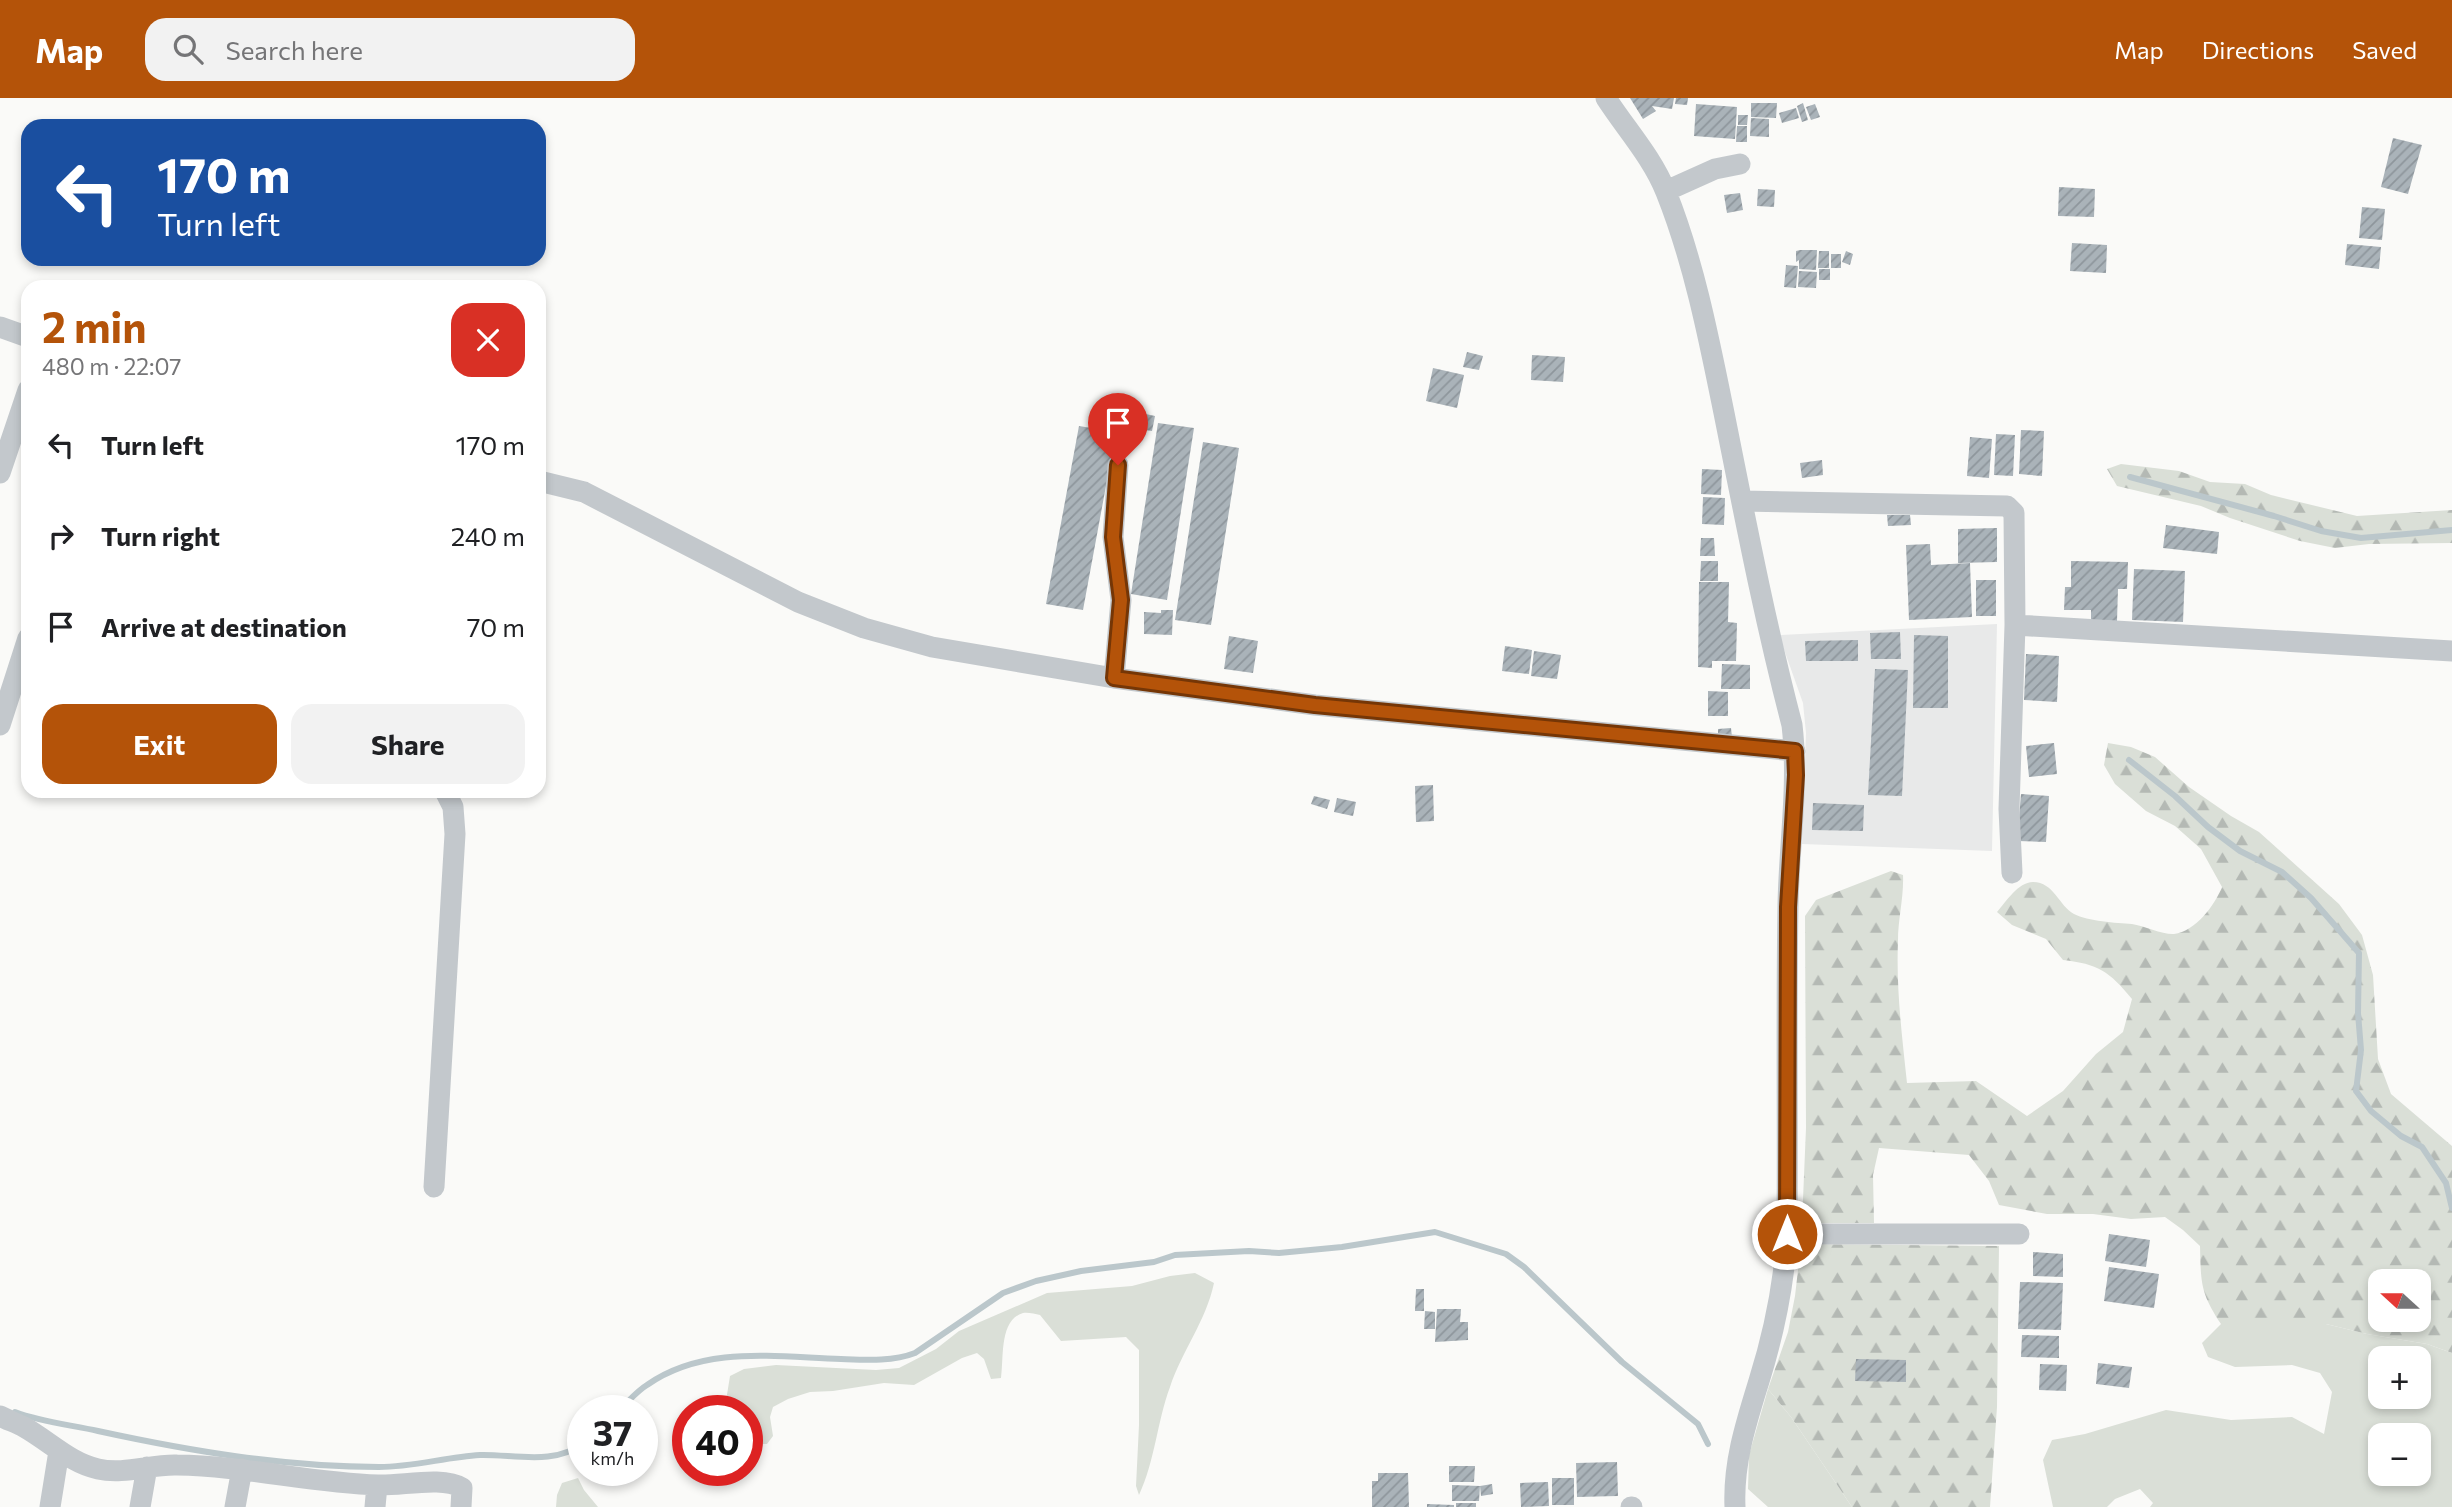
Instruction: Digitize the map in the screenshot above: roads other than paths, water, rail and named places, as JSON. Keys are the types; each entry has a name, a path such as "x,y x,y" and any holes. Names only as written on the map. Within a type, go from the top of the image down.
{"street":[{"path":"1606,98 1650,160 1665,191 1685,252 1712,353 1769,637 1792,725 1795,751 1788,907 1785,1274 1774,1329 1745,1422 1737,1463 1735,1507"},
{"path":"1665,191 1715,169 1740,164"},
{"path":"0,327 21,334"},
{"path":"0,473 21,411"},
{"path":"1114,678 1121,600 1113,537 1118,465"},
{"path":"546,483 583,492 798,602 864,628 932,647 1114,678 1315,705 1795,751"},
{"path":"1742,501 2007,506 2014,513 2015,625 2010,809 2012,873"},
{"path":"2015,625 2452,651"},
{"path":"0,725 21,660"},
{"path":"434,1187 455,834 453,807 448,798"},
{"path":"1787,1234 2019,1234"},
{"path":"0,1416 25,1428 79,1464 100,1470 124,1471 181,1465 242,1469 313,1481 377,1485 448,1482 462,1488 461,1507"},
{"path":"50,1507 59,1451"},
{"path":"140,1507 147,1467"},
{"path":"235,1507 242,1469"},
{"path":"375,1507 377,1485"}],"waterway":[{"path":"2130,477 2321,531 2361,538 2452,530"},
{"path":"2129,760 2240,851 2282,872 2311,898 2359,953 2358,1013 2361,1050 2356,1091 2371,1111 2401,1136 2422,1147 2446,1183 2452,1208"},
{"path":"635,1395 669,1372 716,1359 766,1356 869,1360 906,1356 915,1353 1003,1293 1036,1281 1081,1271 1154,1262 1175,1255 1249,1251 1279,1253 1342,1247 1435,1232 1506,1254 1524,1267 1622,1362 1698,1424 1708,1444"},
{"path":"15,1412 46,1421 168,1445 308,1464 392,1467 480,1455 547,1457 567,1452"}]}
